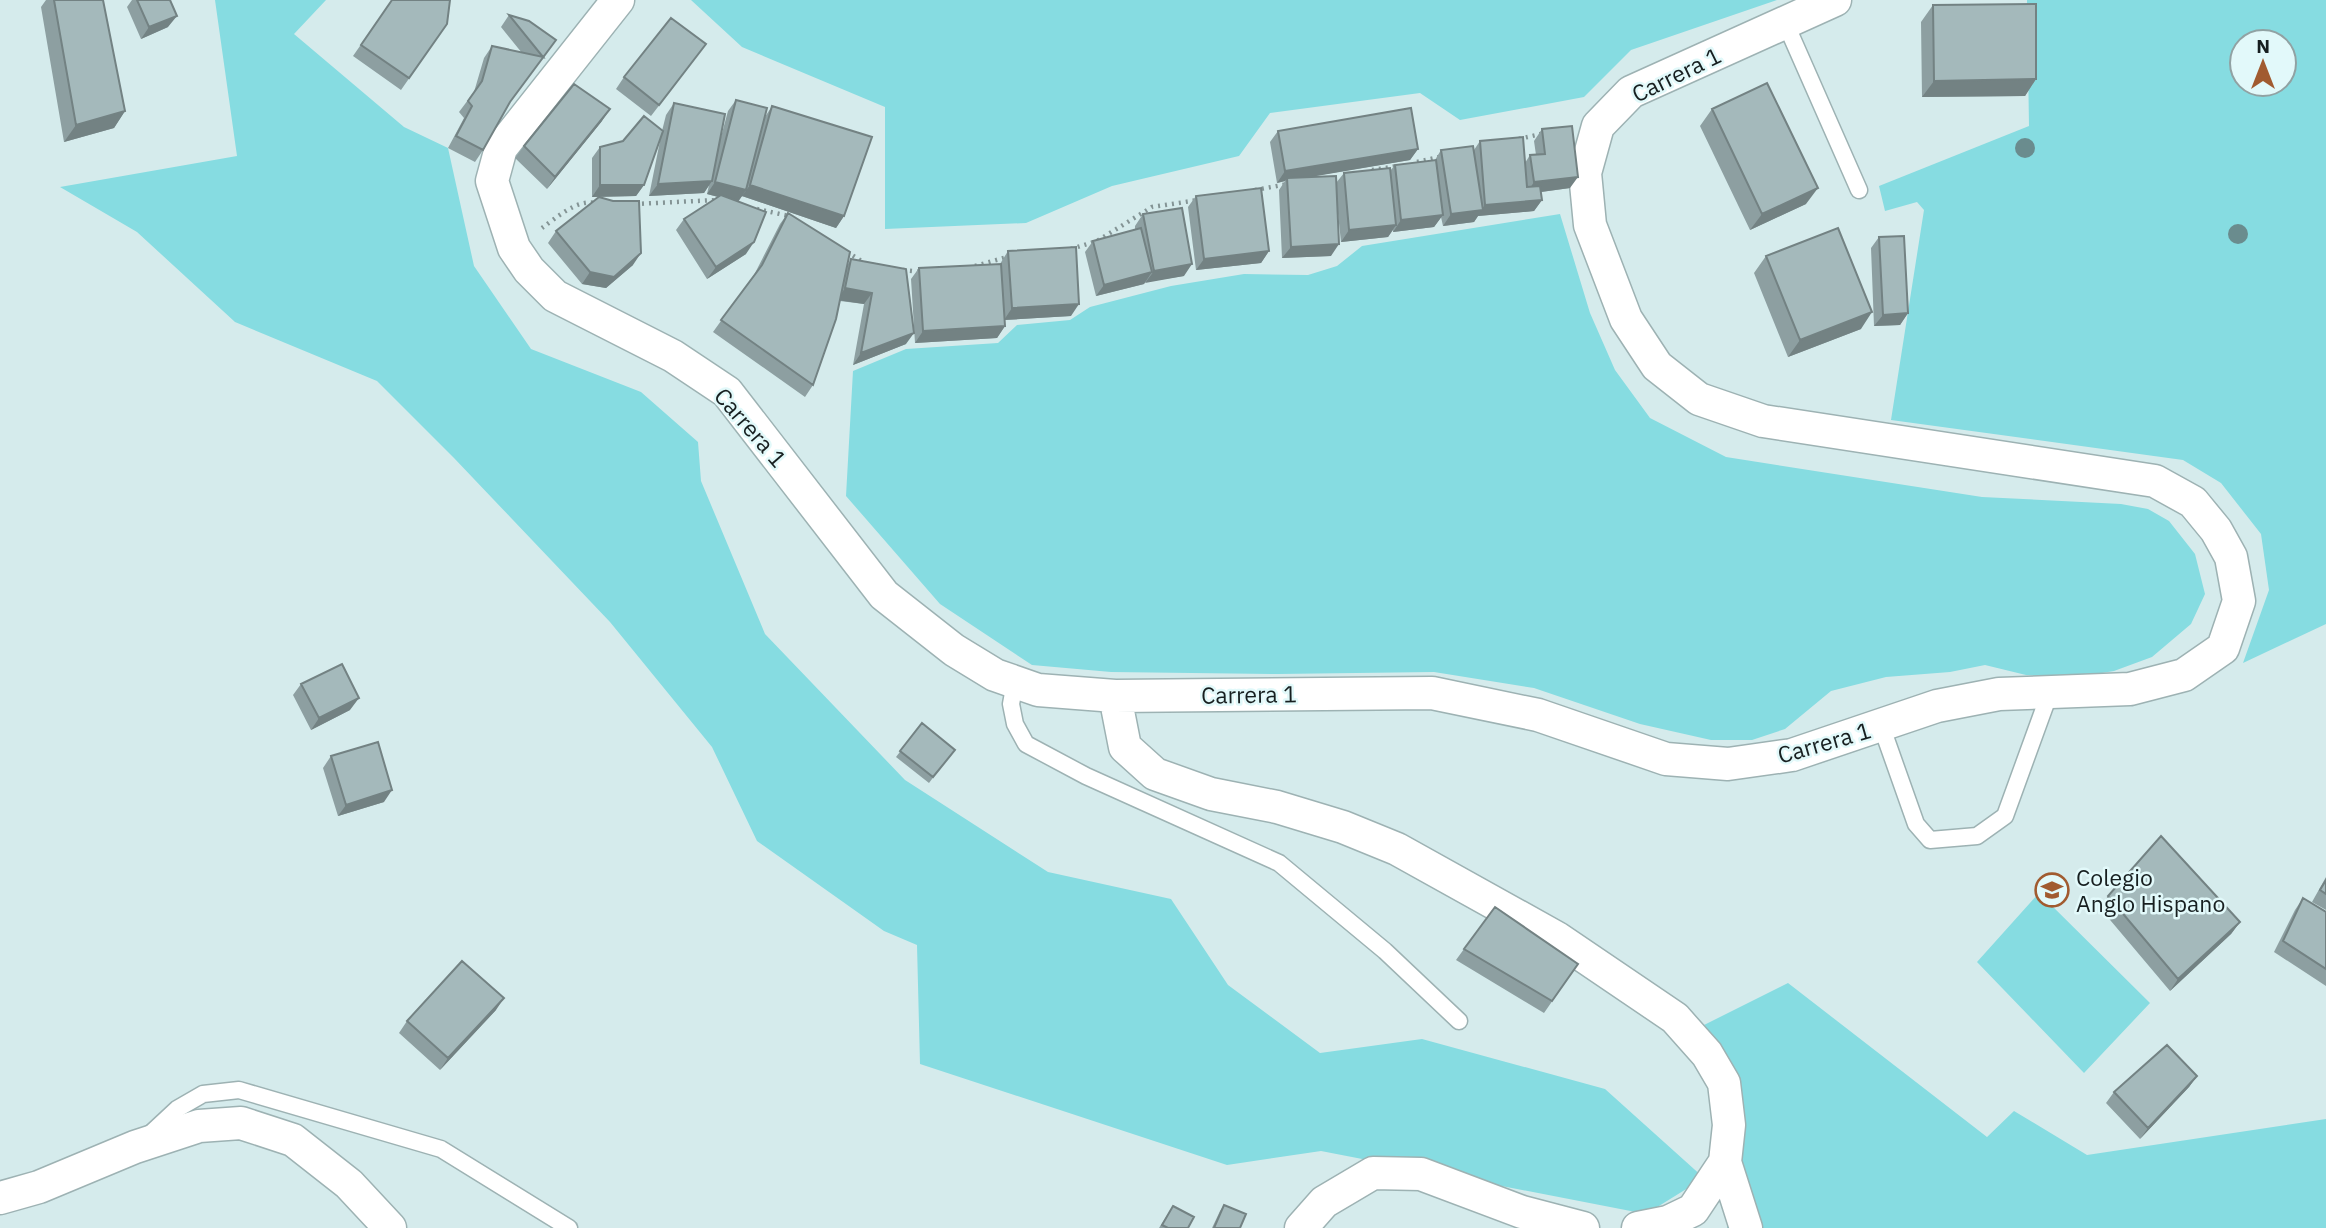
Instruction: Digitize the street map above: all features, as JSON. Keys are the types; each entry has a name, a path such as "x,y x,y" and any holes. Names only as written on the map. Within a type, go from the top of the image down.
{"street":[{"name":"Carrera 1","path":"618,0 501,148 492,181 514,248 529,270 555,296 673,356 727,392 884,594 954,650 995,675 1038,690 1115,696 1432,693 1538,715 1666,759 1728,764 1791,755 1937,706 1999,694 2130,689 2184,675 2223,648 2239,601 2231,557 2216,530 2193,502 2155,481 1763,421 1699,399 1657,366 1626,319 1590,225 1585,173 1598,126 1631,92 1835,0"},
{"path":"1115,696 1125,747 1155,774 1211,794 1277,807 1343,827 1397,849 1557,938 1675,1018 1707,1054 1724,1083 1729,1125 1726,1162 1746,1228"},
{"path":"0,1198 39,1187 135,1147 199,1126 241,1123 293,1140 349,1184 390,1228"},
{"path":"1638,1228 1668,1222 1699,1201 1726,1162"},
{"path":"1301,1228 1324,1202 1373,1173 1421,1174 1522,1212 1583,1228"}],"lane":[{"path":"1785,22 1859,190"},
{"path":"1015,682 1011,705 1015,724 1026,744 1086,776 1279,863 1385,951 1460,1021"},
{"path":"1881,725 1916,824 1930,840 1977,836 2005,816 2050,692"},
{"path":"135,1147 177,1109 203,1094 239,1090 441,1149 569,1228"}],"path":[{"path":"1506,142 1570,127 1598,126"},
{"path":"1416,163 1442,157"},
{"path":"1363,172 1403,165"},
{"path":"1244,192 1297,183"},
{"path":"1065,250 1097,241 1152,207 1205,198"},
{"path":"632,204 712,199 725,202"},
{"path":"514,248 561,214 587,201 597,203"},
{"path":"751,208 789,216 799,222"},
{"path":"839,247 859,261 871,263"},
{"path":"965,270 1003,257 1016,256"},
{"path":"895,268 919,273 930,272"}],"shaded area":[{"path":"215,0 326,0 294,34 404,127 448,148 474,266 531,349 641,392 698,442 701,481 765,634 905,780 1048,872 1171,899 1228,985 1320,1053 1422,1039 1605,1089 1704,1178 1646,1214 1321,1151 1227,1165 920,1064 917,945 884,931 757,841 712,747 610,622 454,458 377,381 235,322 137,232 60,187 237,156"},
{"path":"691,0 1777,0 1631,50 1584,97 1460,120 1420,93 1270,113 1239,156 1112,186 1026,223 885,229 885,107 742,47"},
{"path":"2027,0 2326,0 2326,624 2243,663 2269,590 2261,534 2221,483 2183,460 1891,420 1924,210 1917,202 1885,211 1879,186 2029,126"},
{"path":"1560,214 1590,313 1615,370 1650,418 1726,457 1982,497 2121,504 2148,509 2169,521 2195,554 2205,594 2191,624 2152,657 2114,671 2072,678 2026,675 1985,665 1950,672 1886,677 1831,691 1785,729 1752,740 1711,740 1640,724 1534,688 1434,672 1111,672 1032,665 940,604 846,496 853,371 906,349 998,343 1017,325 1070,320 1090,307 1171,286 1244,274 1308,275 1337,266 1362,246"},
{"path":"2039,893 2150,1003 2084,1073 1977,962"},
{"path":"1788,983 1987,1137 2014,1111 2087,1155 2326,1119 2326,1228 1727,1228 1739,1175 1696,1029"}],"building":[{"path":"54,0 103,0 125,111 76,125"},
{"path":"137,0 170,0 177,16 149,27"},
{"path":"392,0 450,0 447,24 409,78 361,45"},
{"path":"2036,4 2036,79 1934,81 1933,5"},
{"path":"509,15 529,21 556,40 510,102 483,150 456,136 472,106 468,101 482,81 492,46 543,57"},
{"path":"671,18 706,44 659,105 624,77"},
{"path":"1767,83 1818,188 1762,214 1712,109"},
{"path":"574,84 610,109 555,177 524,146"},
{"path":"736,100 767,108 746,190 715,182"},
{"path":"674,103 725,114 712,181 658,184"},
{"path":"772,106 872,137 844,216 750,185"},
{"path":"1411,108 1418,149 1285,171 1278,131"},
{"path":"644,116 663,131 644,185 600,185 600,147 623,141"},
{"path":"1572,126 1578,177 1534,182 1530,155 1545,154 1542,129"},
{"path":"1523,137 1527,187 1540,186 1542,200 1485,205 1480,141"},
{"path":"1473,146 1483,210 1451,214 1441,150"},
{"path":"1436,160 1443,215 1401,220 1395,165"},
{"path":"1390,168 1396,225 1349,230 1344,173"},
{"path":"1336,176 1339,244 1291,247 1287,178"},
{"path":"1261,188 1269,251 1204,259 1196,196"},
{"path":"721,195 766,212 754,242 716,267 684,219"},
{"path":"599,197 613,201 639,201 641,253 614,277 590,272 556,231"},
{"path":"1182,208 1192,264 1154,271 1143,214"},
{"path":"788,213 850,252 836,319 813,385 721,320 762,265"},
{"path":"1141,228 1152,272 1104,285 1093,241"},
{"path":"1838,228 1872,312 1800,340 1766,256"},
{"path":"1904,236 1908,313 1883,315 1879,237"},
{"path":"1076,247 1079,304 1012,308 1008,251"},
{"path":"851,259 906,269 914,333 861,353 872,293 845,288"},
{"path":"1001,264 1005,326 923,331 919,268"},
{"path":"342,664 359,698 319,718 301,684"},
{"path":"922,723 955,750 933,777 900,751"},
{"path":"378,742 392,790 346,805 331,756"},
{"path":"2161,836 2240,922 2178,979 2108,896"},
{"path":"2326,880 2326,894 2320,890"},
{"path":"2303,898 2326,912 2326,969 2283,941"},
{"path":"1495,907 1578,964 1552,1001 1464,949"},
{"path":"462,961 504,998 448,1058 407,1021"},
{"path":"2167,1045 2197,1076 2148,1128 2114,1092"},
{"path":"1224,1205 1246,1214 1240,1228 1214,1228"},
{"path":"1173,1206 1194,1217 1188,1228 1168,1228 1162,1225"}],"place":[{"name":"Colegio Anglo Hispano","path":"2052,890"}]}
